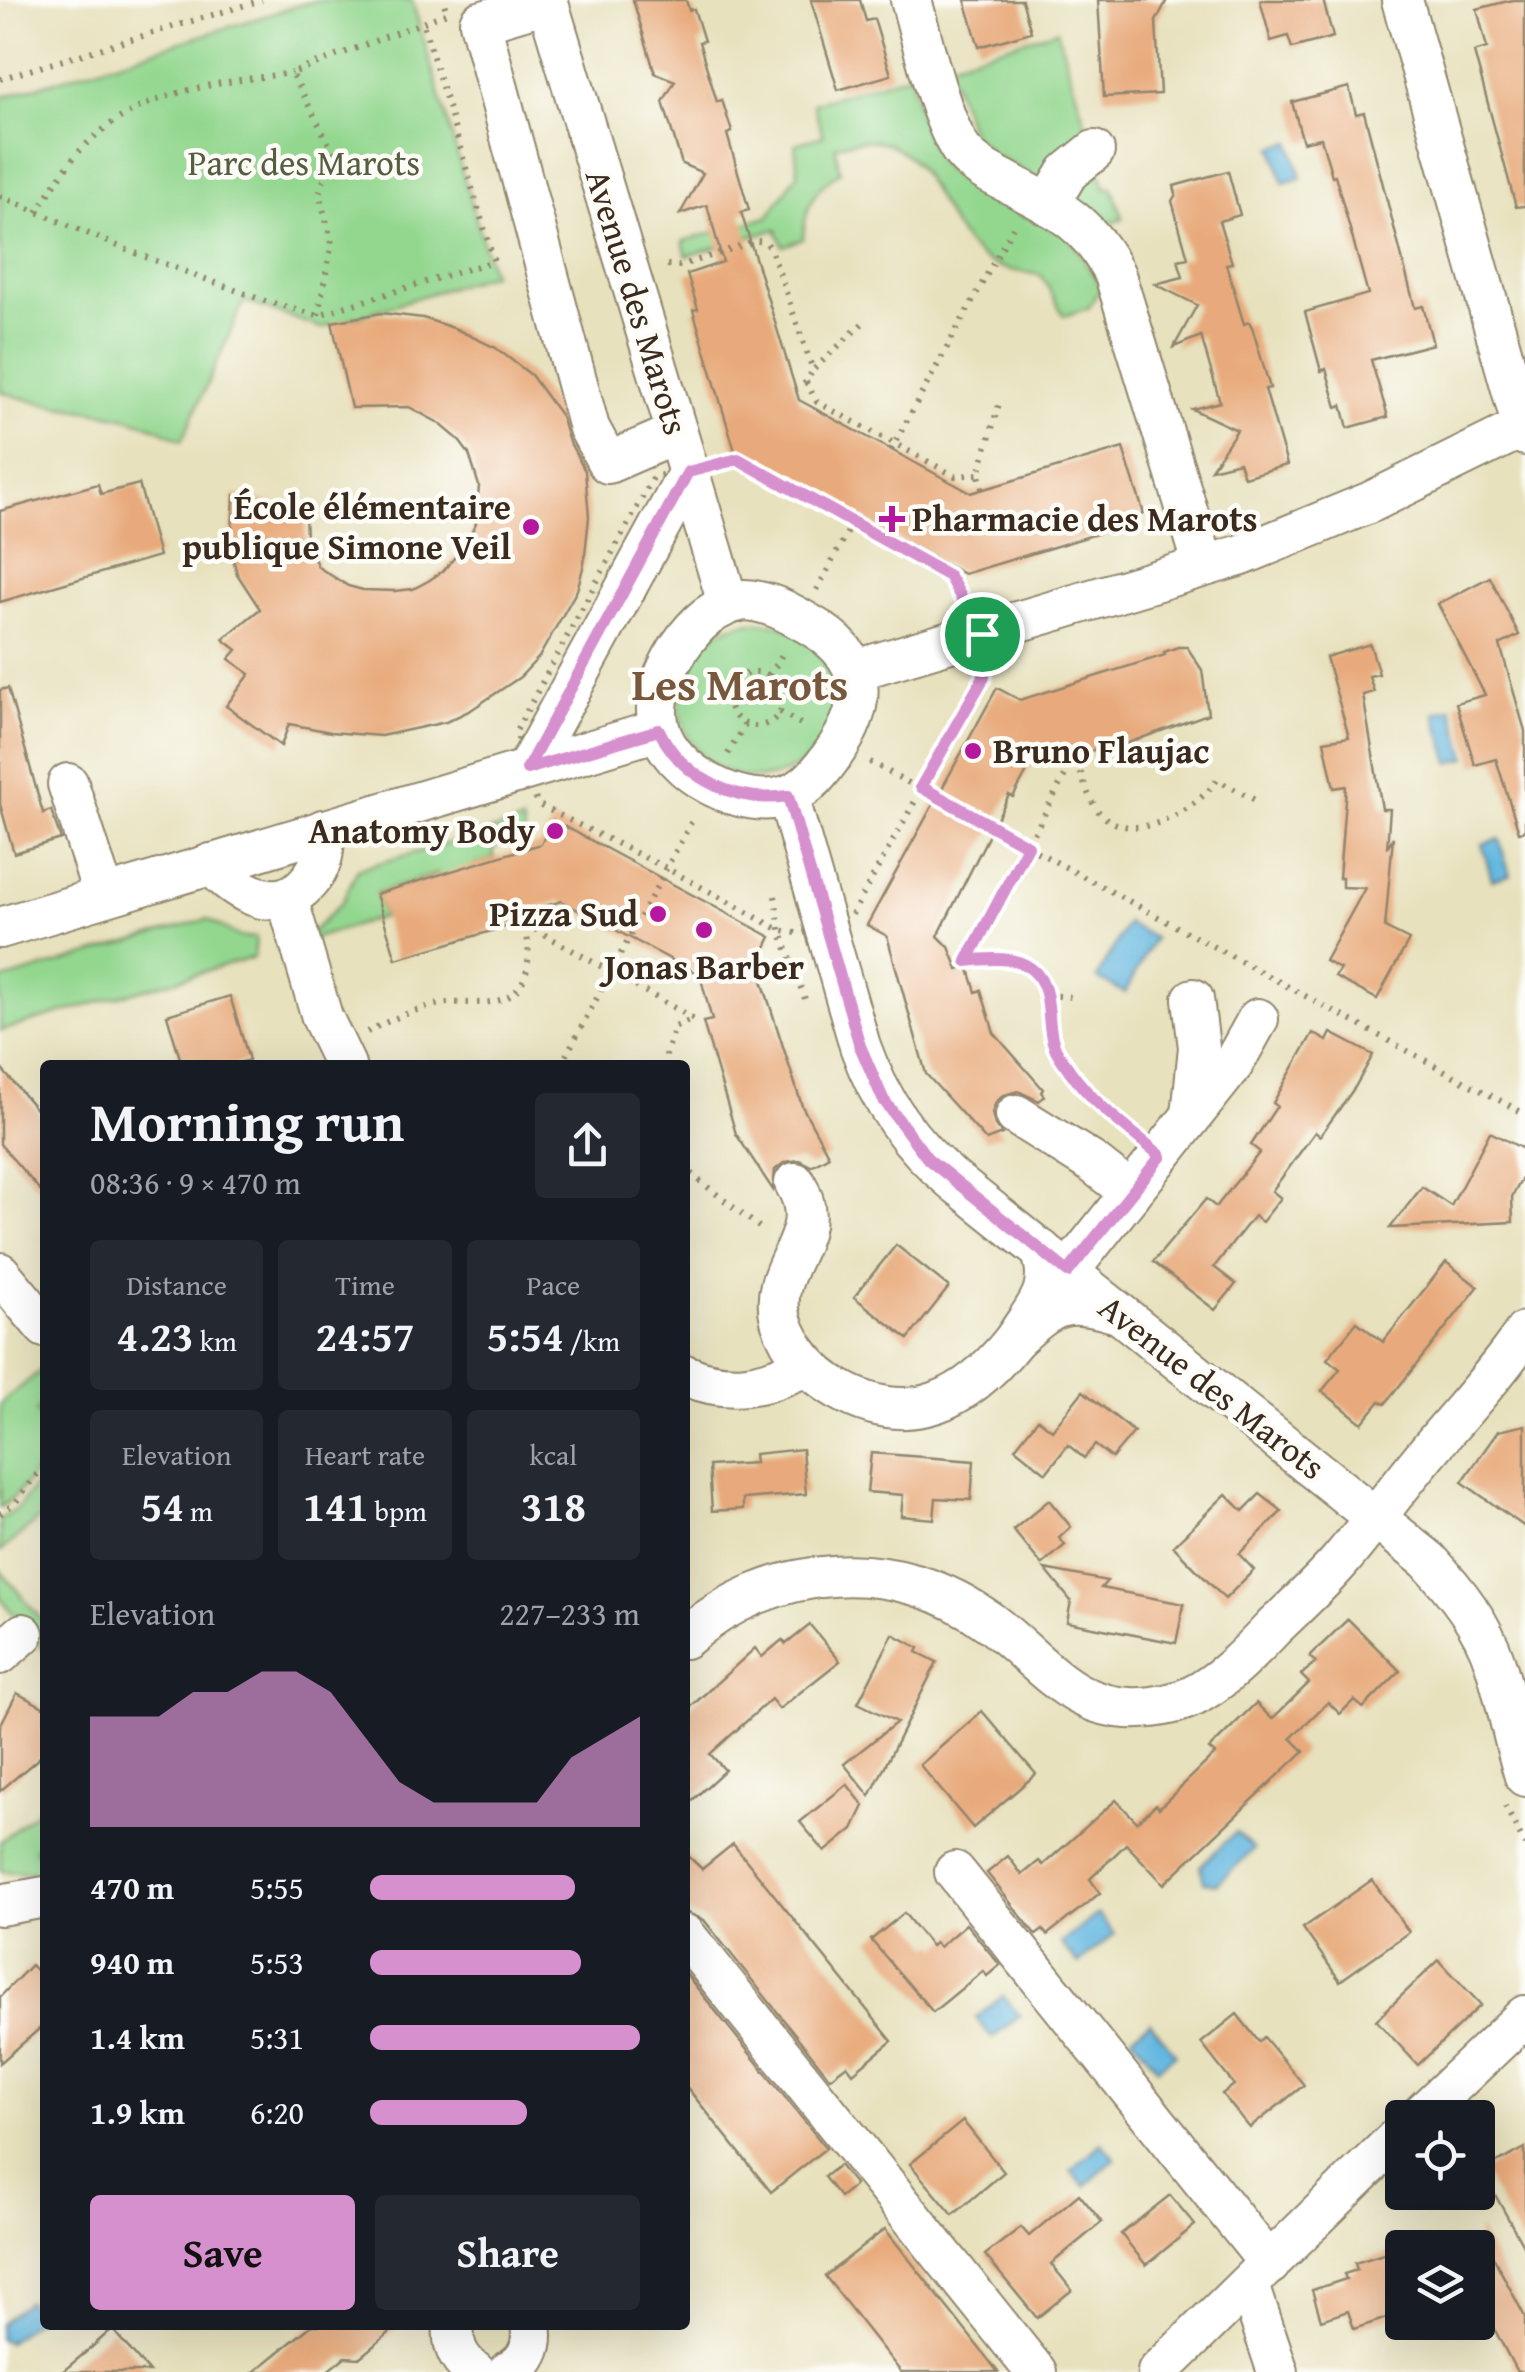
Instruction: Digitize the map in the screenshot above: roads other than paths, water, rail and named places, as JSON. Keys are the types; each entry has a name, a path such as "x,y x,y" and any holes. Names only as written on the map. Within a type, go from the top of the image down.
{"street":[{"path":"911,0 954,138 978,166 1088,232 1115,275 1204,566"},
{"path":"856,670 1204,566 1356,509 1524,429 1402,0"},
{"path":"547,1 480,22 590,428 608,464 677,433"},
{"name":"Avenue des Marots","path":"547,1 677,433 671,474 728,603"},
{"path":"1039,200 1094,151"},
{"path":"532,787 671,474"},
{"path":"760,601 780,608 825,632 856,670 856,704 839,746 808,784 788,796 749,798 711,783 680,762 659,730 658,695 674,656 699,623 728,603 760,601"},
{"path":"0,928 324,830 532,787 659,730"},
{"path":"68,784 104,896"},
{"name":"Avenue des Marots","path":"788,796 867,1066 893,1115 917,1147 1428,1560 1469,1609 1494,1661 1525,1776"},
{"path":"210,864 244,894 268,900 287,898 318,871 325,852 324,830"},
{"path":"287,898 322,1017 340,1058"},
{"path":"1191,1119 1199,1046 1194,999"},
{"path":"796,1183 807,1207 804,1232 781,1285 779,1312 795,1348 826,1382 860,1400 890,1408 944,1400 977,1381 993,1366 1047,1285 1046,1265 1131,1192 1234,1064 1258,1018"},
{"path":"1016,1115 1131,1192"},
{"path":"0,1274 40,1321"},
{"path":"1014,1338 1050,1308 1061,1304 1083,1304 1121,1314"},
{"path":"690,1634 719,1612 765,1588 802,1578 866,1575 932,1591 964,1606 1078,1696 1130,1709 1155,1707 1200,1692 1222,1676 1338,1564 1525,1332"},
{"path":"690,1378 714,1386 738,1388 766,1383 807,1365"},
{"path":"955,1872 1259,2274 1278,2372"},
{"path":"0,1905 40,1898"},
{"path":"690,1941 1036,2372"},
{"path":"1437,2100 1525,2016"},
{"path":"1158,2372 1385,2150"},
{"path":"453,2330 456,2352 476,2372"},
{"path":"508,2372 525,2359 531,2347 531,2330"}],"water":[{"path":"1291,142 1301,178 1283,183 1273,147"},
{"path":"1452,708 1467,758 1450,763 1435,713"},
{"path":"1499,839 1510,875 1492,880 1482,844"},
{"path":"1127,923 1154,938 1125,993 1097,978"},
{"path":"1236,1832 1254,1849 1217,1884 1204,1882 1200,1866"},
{"path":"1098,1914 1114,1934 1078,1964 1061,1943"},
{"path":"1003,1996 1020,2016 992,2038 976,2018"},
{"path":"1150,2022 1176,2054 1158,2068 1132,2036"},
{"path":"1101,2143 1115,2159 1085,2186 1071,2171"},
{"path":"28,2301 40,2317 8,2342 0,2339 0,2323"}],"place":[{"name":"Pharmacie des Marots","path":"892,519"},
{"name":"École élémentaire publique Simone Veil","path":"531,527"},
{"name":"Bruno Flaujac","path":"973,751"},
{"name":"Anatomy Body","path":"555,831"},
{"name":"Pizza Sud","path":"658,914"},
{"name":"Jonas Barber","path":"704,930"}],"district":[{"name":"Les Marots","path":"740,684"}],"park label":[{"name":"Parc des Marots","path":"304,163"}]}
